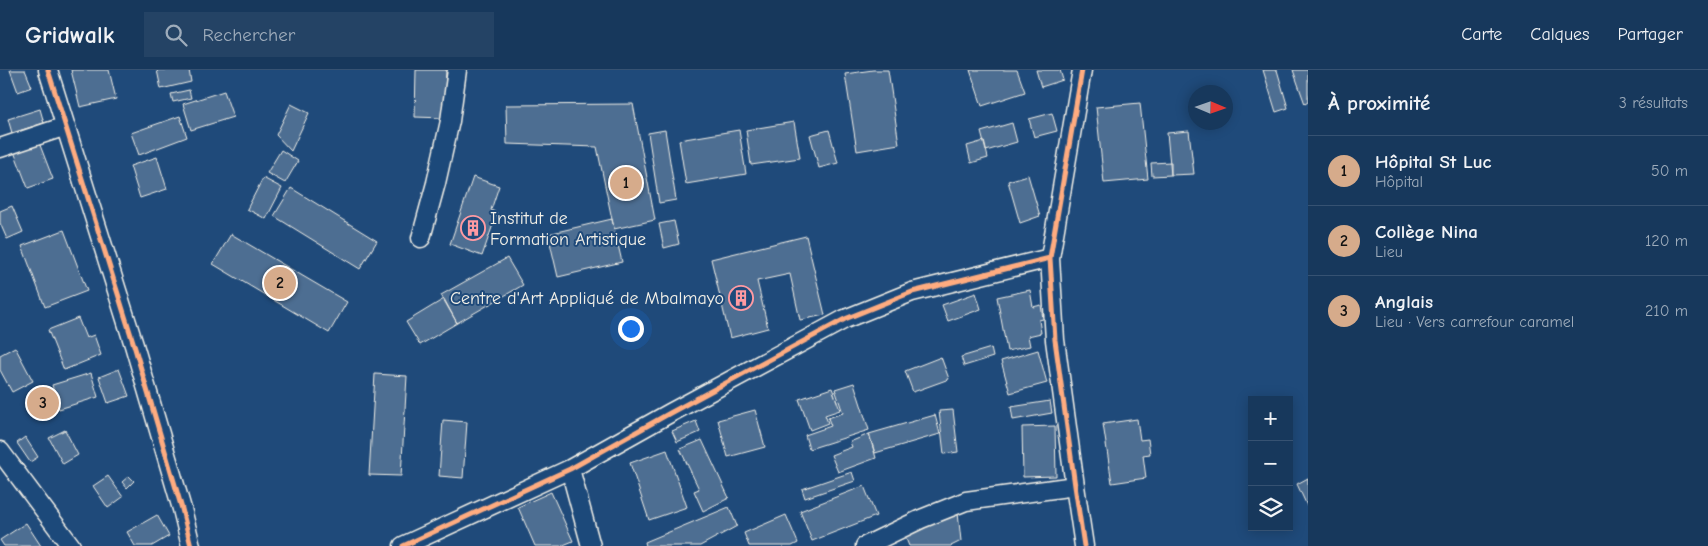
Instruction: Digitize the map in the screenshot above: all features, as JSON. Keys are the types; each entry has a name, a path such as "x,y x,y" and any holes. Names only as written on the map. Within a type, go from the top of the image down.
{"street":[{"path":"48,70 134,345 191,546"},
{"path":"421,238 450,121 457,70"},
{"path":"1082,70 1050,258 1055,340 1074,486 1084,546"},
{"path":"0,148 66,126"},
{"path":"403,546 570,469 670,412 845,320 912,292 1050,258"},
{"path":"0,451 71,546"},
{"path":"570,469 591,546"},
{"path":"865,546 921,519 966,501 1074,486"}],"building":[{"path":"10,70 25,70 32,87 18,92"},
{"path":"71,70 109,70 116,99 80,107"},
{"path":"157,70 189,70 191,82 161,89"},
{"path":"416,70 446,70 444,118 415,117"},
{"path":"888,70 899,144 857,151 845,74"},
{"path":"970,70 1017,70 1025,92 982,106"},
{"path":"1036,70 1060,70 1063,80 1041,87"},
{"path":"1263,70 1277,70 1288,108 1276,112"},
{"path":"1293,70 1308,70 1308,102 1305,104"},
{"path":"189,90 191,98 173,102 171,94"},
{"path":"224,91 233,117 191,130 183,104"},
{"path":"1140,103 1148,179 1104,183 1096,107"},
{"path":"291,104 309,113 291,151 276,135"},
{"path":"633,104 655,220 614,229 597,147 507,144 506,105"},
{"path":"40,109 44,123 12,133 8,119"},
{"path":"1052,113 1057,131 1034,137 1029,119"},
{"path":"180,116 187,137 139,155 131,133"},
{"path":"794,122 800,158 751,165 746,130"},
{"path":"1012,123 1017,142 986,151 981,132"},
{"path":"665,130 676,200 659,203 648,133"},
{"path":"739,130 746,174 686,184 679,140"},
{"path":"829,130 838,163 819,168 810,135"},
{"path":"1189,131 1194,174 1171,175 1167,133"},
{"path":"38,140 53,179 28,188 13,149"},
{"path":"984,141 988,158 971,163 967,146"},
{"path":"281,150 298,161 285,183 267,173"},
{"path":"157,157 167,189 140,198 130,166"},
{"path":"1171,162 1171,175 1152,176 1151,163"},
{"path":"1028,175 1040,216 1020,223 1008,181"},
{"name":"Institut de Formation Artistique","path":"473,177 499,186 491,210 497,213 482,256 450,244"},
{"path":"263,178 282,188 266,219 247,209"},
{"path":"291,188 377,241 360,269 274,216"},
{"path":"12,206 23,232 7,239 0,223 0,211"},
{"path":"612,219 622,262 558,277 548,234"},
{"path":"674,221 679,244 664,248 659,224"},
{"path":"64,230 87,291 45,307 22,246"},
{"path":"231,234 347,302 329,333 213,264"},
{"name":"Centre d'Art Appliqué de Mbalmayo","path":"806,236 825,315 800,320 790,274 757,281 768,328 730,338 711,259"},
{"path":"507,258 523,285 457,323 441,295"},
{"path":"1030,290 1033,307 1041,305 1043,319 1039,320 1041,333 1028,336 1030,346 1007,351 997,297"},
{"path":"976,293 981,309 948,321 942,305"},
{"path":"444,299 457,323 420,345 406,322"},
{"path":"78,318 86,338 94,335 101,355 64,370 48,330"},
{"path":"15,347 33,381 12,392 0,370 0,355"},
{"path":"991,348 993,357 964,366 961,357"},
{"path":"1038,350 1047,383 1010,393 1001,361"},
{"path":"941,357 949,379 913,392 905,371"},
{"path":"119,369 129,396 108,403 99,377"},
{"path":"91,373 98,397 59,409 52,385"},
{"path":"375,374 407,376 401,476 369,475"},
{"path":"854,383 869,430 809,449 805,435 831,426 828,418 843,413 835,389"},
{"path":"42,387 54,414 44,419 31,392"},
{"path":"832,388 840,410 825,415 828,423 810,430 799,399"},
{"path":"1050,401 1052,413 1013,420 1011,407"},
{"path":"755,410 765,447 728,457 718,420"},
{"path":"953,410 958,452 944,454 939,411"},
{"path":"935,415 940,434 875,453 869,434"},
{"path":"1137,419 1140,440 1148,439 1150,454 1143,455 1146,478 1112,483 1103,424"},
{"path":"443,420 467,422 463,478 439,476"},
{"path":"696,421 700,432 677,442 672,431"},
{"path":"1055,426 1056,476 1023,477 1022,427"},
{"path":"65,430 78,455 63,464 49,438"},
{"path":"869,434 876,458 838,472 831,455 852,447 850,442"},
{"path":"25,437 38,457 30,462 17,443"},
{"path":"702,440 729,498 703,511 694,491 699,489 680,449"},
{"path":"667,450 687,507 649,520 630,463"},
{"path":"852,472 855,481 805,498 802,489"},
{"path":"108,476 123,497 108,508 93,486"},
{"path":"129,476 134,481 127,488 122,482"},
{"path":"1308,478 1308,508 1297,484"},
{"path":"864,486 876,516 812,541 800,511"},
{"path":"551,492 573,541 561,546 535,546 518,507"},
{"path":"729,507 737,526 700,546 646,546 645,542"},
{"path":"958,513 961,541 951,546 909,546 905,536"},
{"path":"157,515 169,536 152,546 135,546 127,532"},
{"path":"786,515 798,543 792,546 749,546 744,533"},
{"path":"26,523 41,546 4,546 0,540"}],"cycle path":[{"path":"48,70 134,345 191,546"},
{"path":"1082,70 1050,258 1055,340 1084,546"},
{"path":"403,546 570,469 845,319 912,292 1050,258"}],"place":[{"name":"Hôpital St Luc","path":"626,183"},
{"name":"Institut de Formation Artistique","path":"473,228"},
{"name":"Collège Nina","path":"280,283"},
{"name":"Centre d'Art Appliqué de Mbalmayo","path":"741,298"},
{"name":"Anglais","path":"43,403"}]}
